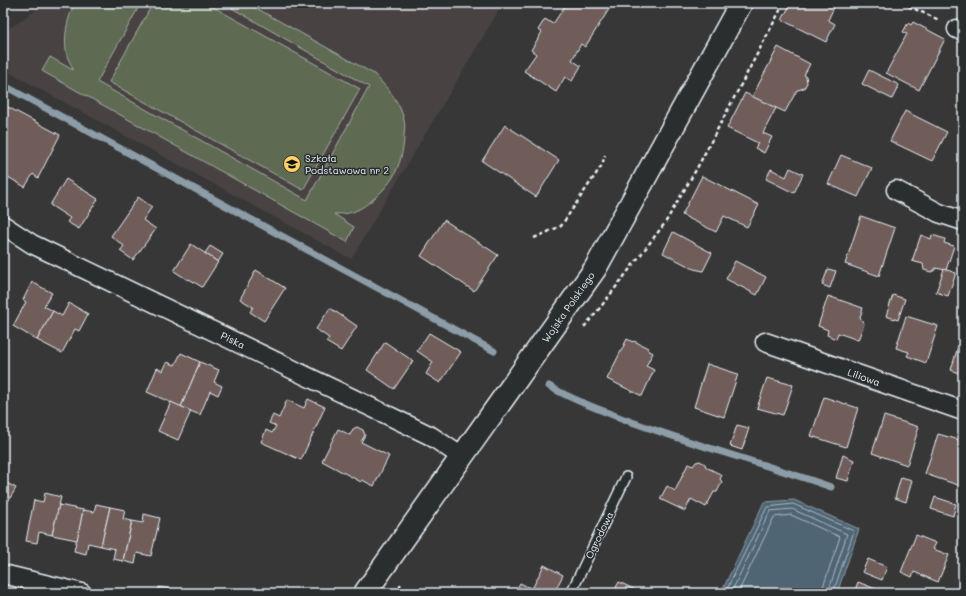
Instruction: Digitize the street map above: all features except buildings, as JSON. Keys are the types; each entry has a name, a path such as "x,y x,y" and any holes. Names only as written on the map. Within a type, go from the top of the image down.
{"main road":[{"name":"Wojska Polskiego","path":"368,592 595,268 741,3"}],"street":[{"path":"896,190 939,213 963,221"},
{"name":"Piska","path":"3,225 32,244 431,436 462,457"},
{"name":"Liliowa","path":"765,342 963,411"},
{"path":"3,574 82,593"}],"lane":[{"name":"Ogrodowa","path":"571,593 626,477"}],"path":[{"path":"902,3 960,30"},
{"path":"534,238 561,226 602,165 605,155"}],"shaded area":[{"name":"Szkoła Podstawowa nr 2","path":"46,3 503,3 351,259 3,69 3,33"}],"green space":[{"path":"75,3 141,3 97,82 307,200 369,87 223,3 247,3 374,74 388,90 402,113 405,126 401,157 393,177 381,192 360,209 350,213 334,214 354,227 347,242 42,71 50,57 73,70 67,56 65,42 68,22"},
{"path":"153,3 206,3 360,89 303,190 109,82"}],"water":[{"path":"794,500 859,529 837,593 721,593 764,502"}],"waterway":[{"path":"3,85 494,351"},
{"path":"549,386 566,396 621,418 831,487"}],"place":[{"name":"Szkoła Podstawowa nr 2","path":"292,164"}]}
